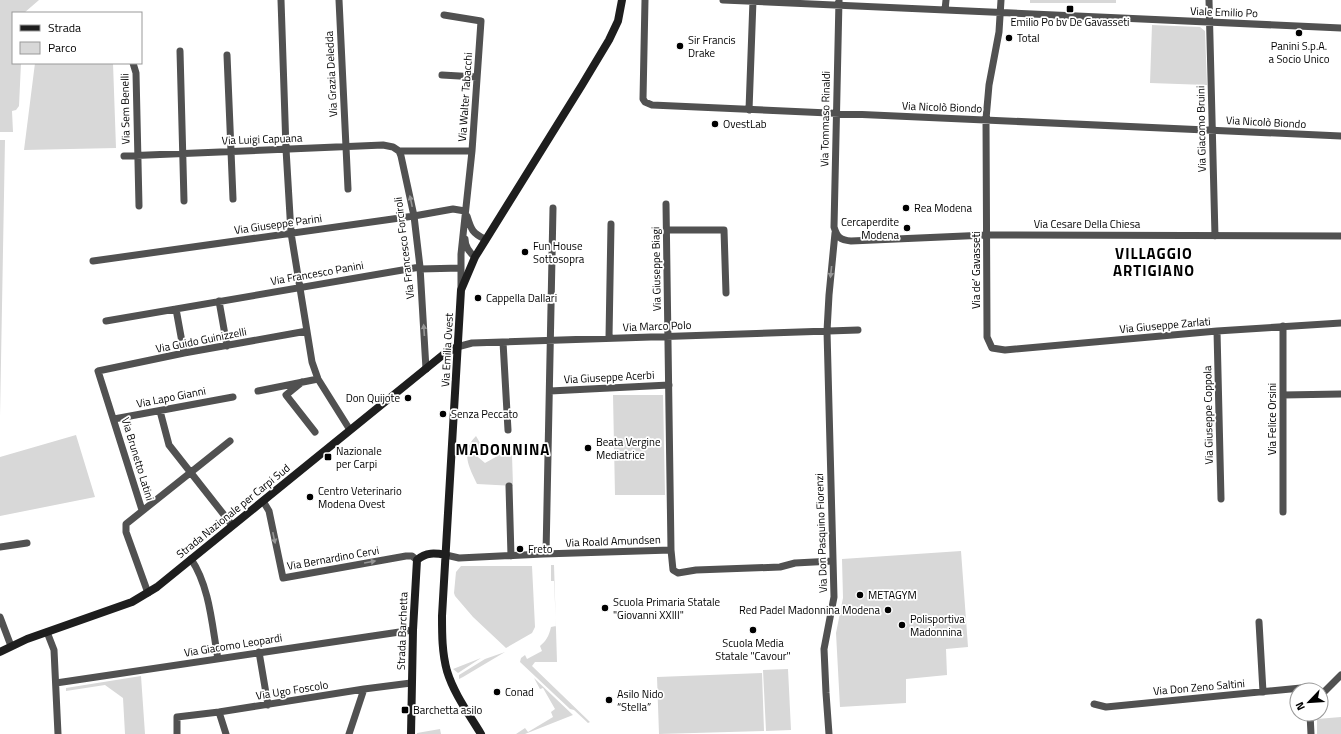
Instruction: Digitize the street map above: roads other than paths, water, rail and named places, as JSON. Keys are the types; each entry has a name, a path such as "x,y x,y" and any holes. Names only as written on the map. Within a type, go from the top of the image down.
{"main road":[{"name":"Via Emilia Ovest","path":"481,734 451,680 445,661 442,616 461,290 475,257 485,239 592,70 615,28 620,14 622,1"},
{"name":"Strada Nazionale per Carpi Sud","path":"0,652 11,646 47,632 132,602 157,587 444,354 457,347"},
{"path":"417,560 422,556 435,553 446,555"},
{"name":"Strada Barchetta","path":"411,734 411,683 417,560"}],"street":[{"path":"281,0 286,149 291,233 312,362 318,379 350,430"},
{"name":"Via Grazia Deledda","path":"339,0 348,190"},
{"name":"Via Nicolò Biondo","path":"645,0 642,99 652,105 1341,136"},
{"name":"Viale Emilio Po","path":"723,0 839,3 1000,13 1341,28"},
{"path":"945,10 946,0"},
{"name":"Via de’ Gavasseti","path":"992,348 987,337 986,119 989,84 999,32 1001,0"},
{"name":"Via Giacomo Bruini","path":"1209,0 1215,236"},
{"path":"749,110 753,1"},
{"name":"Via Tommaso Rinaldi","path":"827,331 835,233 834,220 839,3"},
{"name":"Via Walter Tabacchi","path":"444,15 481,20 472,151 461,268 461,290"},
{"path":"180,51 184,201"},
{"path":"227,55 233,199"},
{"name":"Via Sem Benelli","path":"133,64 136,73 139,206"},
{"path":"442,75 477,76"},
{"name":"Via Luigi Capuana","path":"124,156 383,145 393,147 399,151"},
{"path":"399,151 472,151"},
{"name":"Via Francesco Forciroli","path":"399,151 414,216 420,268 426,369"},
{"name":"Via Giuseppe Biagi","path":"666,204 671,550"},
{"path":"546,554 553,208"},
{"name":"Via Giuseppe Parini","path":"93,261 414,216 453,209 466,211"},
{"name":"Via Walter Tabacchi","path":"466,211 471,230 478,236 485,239"},
{"name":"Via Walter Tabacchi","path":"466,211 465,244 468,251 475,257"},
{"path":"609,338 612,224"},
{"path":"667,230 724,230 726,293"},
{"name":"Via Cesare Della Chiesa","path":"835,233 838,238 850,241 987,235 1341,236"},
{"name":"Via Francesco Panini","path":"106,321 300,287 420,268 461,268"},
{"path":"219,301 227,346"},
{"path":"176,309 184,353"},
{"name":"Via Giuseppe Zarlati","path":"992,348 1005,350 1217,331 1341,323"},
{"name":"Via Felice Orsini","path":"1283,326 1283,512"},
{"name":"Via Marco Polo","path":"457,347 472,343 858,330"},
{"name":"Via Don Pasquino Fiorenzi","path":"827,331 834,597 824,649 829,734"},
{"name":"Via Giuseppe Coppola","path":"1217,331 1221,498"},
{"name":"Via Guido Guinizzelli","path":"98,371 184,353 307,332"},
{"path":"503,342 508,430"},
{"name":"Via Brunetto Latini","path":"98,371 142,510 126,524 126,532 148,593"},
{"path":"258,391 318,379"},
{"path":"302,382 286,395 315,432"},
{"name":"Via Giuseppe Acerbi","path":"550,391 669,385"},
{"path":"1283,395 1341,394"},
{"name":"Via Lapo Gianni","path":"114,419 233,397"},
{"path":"160,411 169,445 232,525"},
{"path":"142,510 230,441"},
{"path":"509,486 511,556"},
{"name":"Via Bernardino Cervi","path":"263,501 269,511 283,578 406,556 412,556 417,560"},
{"path":"0,547 27,543"},
{"name":"Via Roald Amundsen","path":"446,555 459,558 671,550 672,567 674,571 678,573 696,570 780,567 795,564 833,561"},
{"path":"191,559 198,570 210,608 218,659"},
{"path":"0,617 11,646"},
{"path":"1259,622 1263,692"},
{"name":"Via Giacomo Leopardi","path":"56,683 413,630"},
{"path":"47,632 54,650 58,734"},
{"path":"259,652 268,705"},
{"path":"1329,687 1341,675"},
{"name":"Via Ugo Foscolo","path":"177,734 176,717 268,705 364,689 411,683"},
{"path":"349,734 364,689"},
{"name":"Via Don Zeno Saltini","path":"1094,704 1106,707 1289,689"},
{"path":"219,712 226,734"},
{"path":"1310,722 1311,734"}],"place":[{"name":"Emilio Po bv De Gavasseti","path":"1070,9"},
{"name":"Panini S.p.A. a Socio Unico","path":"1299,33"},
{"name":"Total","path":"1009,38"},
{"name":"Sir Francis Drake","path":"680,46"},
{"name":"OvestLab","path":"715,124"},
{"name":"Rea Modena","path":"906,208"},
{"name":"Cercaperdite Modena","path":"907,228"},
{"name":"Fun House Sottosopra","path":"525,252"},
{"name":"Cappella Dallari","path":"478,298"},
{"name":"Don Quijote","path":"408,398"},
{"name":"Senza Peccato","path":"443,414"},
{"name":"Beata Vergine Mediatrice","path":"588,448"},
{"name":"Nazionale per Carpi","path":"328,457"},
{"name":"Centro Veterinario Modena Ovest","path":"310,497"},
{"name":"Freto","path":"520,549"},
{"name":"METAGYM","path":"860,595"},
{"name":"Scuola Primaria Statale \"Giovanni XXIII\"","path":"605,608"},
{"name":"Red Padel Madonnina Modena","path":"888,610"},
{"name":"Polisportiva Madonnina","path":"902,625"},
{"name":"Scuola Media Statale \"Cavour\"","path":"753,630"},
{"name":"Conad","path":"497,692"},
{"name":"Asilo Nido “Stella”","path":"609,700"},
{"name":"Barchetta asilo","path":"405,710"}],"district":[{"name":"VILLAGGIO ARTIGIANO","path":"1154,262"},
{"name":"MADONNINA","path":"503,450"}]}
